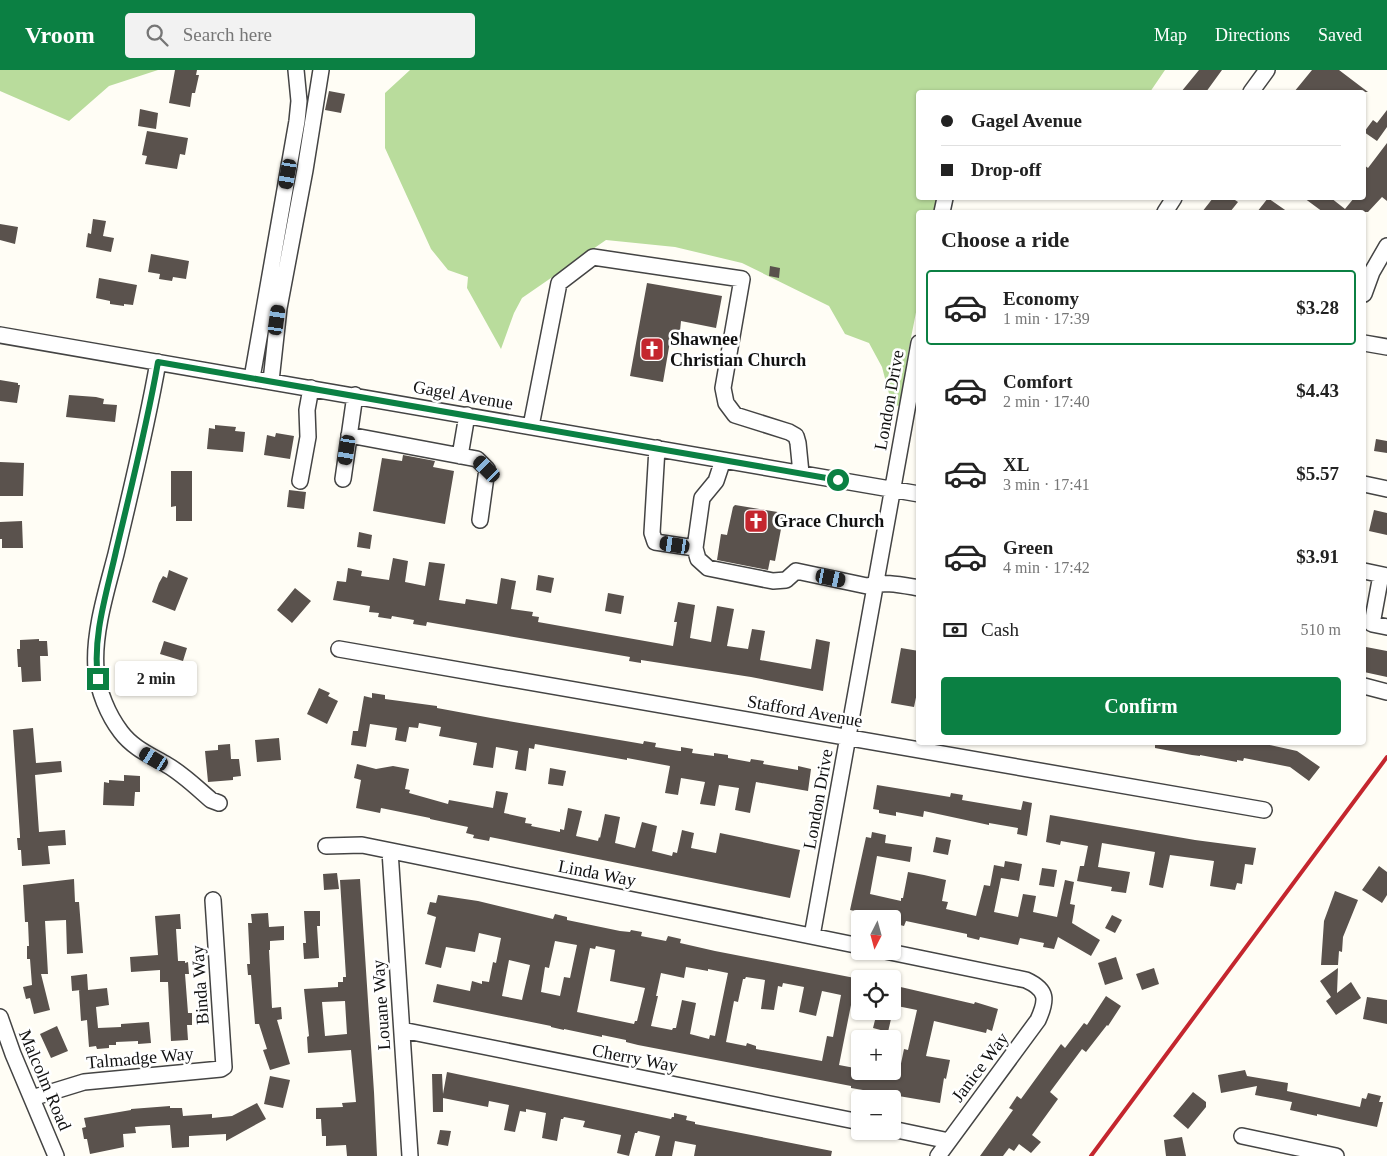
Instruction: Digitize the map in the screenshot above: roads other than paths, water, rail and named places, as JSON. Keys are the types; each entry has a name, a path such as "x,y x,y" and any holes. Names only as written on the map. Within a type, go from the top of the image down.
{"street":[{"path":"252,378 298,114 299,101 296,70"},
{"path":"271,381 278,308 305,170 321,70"},
{"path":"1252,90 1267,70"},
{"path":"1366,288 1372,272 1387,246"},
{"path":"531,426 560,284 593,257 742,280 723,388 726,403 735,415 789,432 796,436 801,473"},
{"name":"Gagel Avenue","path":"0,335 916,493"},
{"path":"1366,343 1387,347"},
{"name":"London Drive","path":"812,936 916,359"},
{"path":"158,362 150,407 105,602 96,652 97,674 110,714 121,732 144,753 173,769 211,800 219,803"},
{"path":"300,481 308,437 308,410 311,388"},
{"path":"343,479 355,396"},
{"path":"460,456 467,415"},
{"path":"350,435 477,459 487,469 480,520"},
{"path":"657,448 652,534 656,542 695,548"},
{"path":"723,460 716,481 702,498 695,548 698,559 708,568 773,581 786,580 796,571 866,586 877,583 892,583 916,587"},
{"path":"1366,484 1387,489"},
{"path":"1366,572 1384,576 1381,602 1368,629"},
{"path":"1368,629 1387,627"},
{"name":"Stafford Avenue","path":"339,649 1264,810"},
{"path":"1366,687 1387,692"},
{"name":"Linda Way","path":"326,846 362,845 851,944"},
{"name":"Louane Way","path":"390,851 410,1156"},
{"name":"Binda Way","path":"213,900 224,1067"},
{"name":"Janice Way","path":"901,954 1026,980 1039,987 1044,997 1045,1006 1038,1020 938,1156"},
{"name":"Malcolm Road","path":"0,1017 13,1054 56,1156"},
{"name":"Cherry Way","path":"402,1030 851,1120"},
{"name":"Talmadge Way","path":"32,1098 84,1082 221,1069 224,1067"},
{"path":"901,1131 949,1141"},
{"path":"1242,1136 1336,1156"}],"railway":[{"path":"1091,1156 1387,757"}],"place":[{"name":"Shawnee Christian Church","path":"652,349"},
{"name":"Grace Church","path":"756,521"}]}
